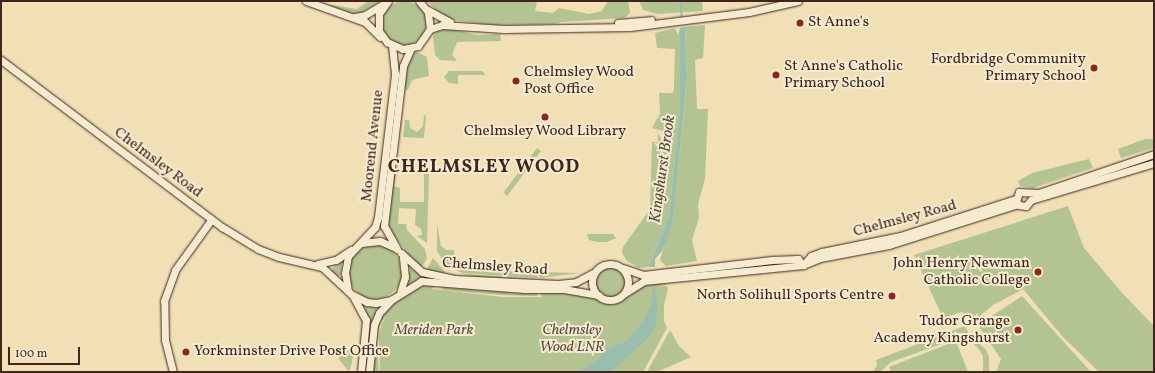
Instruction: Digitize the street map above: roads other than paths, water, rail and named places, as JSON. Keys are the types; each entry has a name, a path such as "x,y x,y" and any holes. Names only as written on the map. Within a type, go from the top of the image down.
{"street":[{"path":"306,1 322,8 355,17 365,22 392,46 411,48 424,40 430,29 428,10"},
{"path":"430,29 442,25 504,29 574,28 667,22 798,1"},
{"path":"355,17 365,15 387,2"},
{"path":"383,39 378,21 387,2"},
{"path":"421,2 428,10 442,20 459,25"},
{"name":"Moorend Avenue","path":"359,245 375,227 378,217 395,74 392,46"},
{"name":"Moorend Avenue","path":"399,251 386,232 385,220 403,66 411,48"},
{"name":"Chelmsley Road","path":"1,60 211,220 258,249 279,257 311,264 330,272 350,293"},
{"name":"Chelmsley Road","path":"623,268 643,278 803,265 811,256 822,252 900,236 1017,202 1026,206 1030,197 1154,154"},
{"name":"Chelmsley Road","path":"1030,197 1154,163"},
{"name":"Chelmsley Road","path":"1017,202 1019,192 1024,191 1030,197"},
{"path":"173,372 165,340 164,301 175,270 211,220"},
{"path":"361,372 366,320 350,293 345,267 348,256 359,245 380,241 399,251 406,269 400,294 391,300 379,313 374,325 369,372"},
{"name":"Chelmsley Road","path":"311,264 326,264 359,245"},
{"name":"Chelmsley Road","path":"399,251 417,270 454,279 558,284 576,282 593,274"},
{"path":"608,264 623,268 628,278 625,293 611,301 598,296 592,285 593,274 608,264"},
{"name":"Chelmsley Road","path":"625,293 643,278"},
{"name":"Chelmsley Road","path":"400,294 412,285 426,281 480,287 564,289 598,296"},
{"path":"350,293 367,302 376,303 391,300"}],"waterway":[{"name":"Kingshurst Brook","path":"681,1 682,17"},
{"name":"Kingshurst Brook","path":"653,282 655,290"}],"place":[{"name":"St Anne's","path":"800,23"},
{"name":"Fordbridge Community Primary School","path":"1094,68"},
{"name":"St Anne's Catholic Primary School","path":"776,75"},
{"name":"Chelmsley Wood Post Office","path":"516,81"},
{"name":"Chelmsley Wood Library","path":"545,117"},
{"name":"John Henry Newman Catholic College","path":"1038,272"},
{"name":"North Solihull Sports Centre","path":"892,296"},
{"name":"Tudor Grange Academy Kingshurst","path":"1018,330"},
{"name":"Yorkminster Drive Post Office","path":"186,352"}],"district":[{"name":"CHELMSLEY WOOD","path":"484,168"}],"park label":[{"name":"Meriden Park","path":"434,331"},
{"name":"Chelmsley Wood LNR","path":"572,338"}]}
